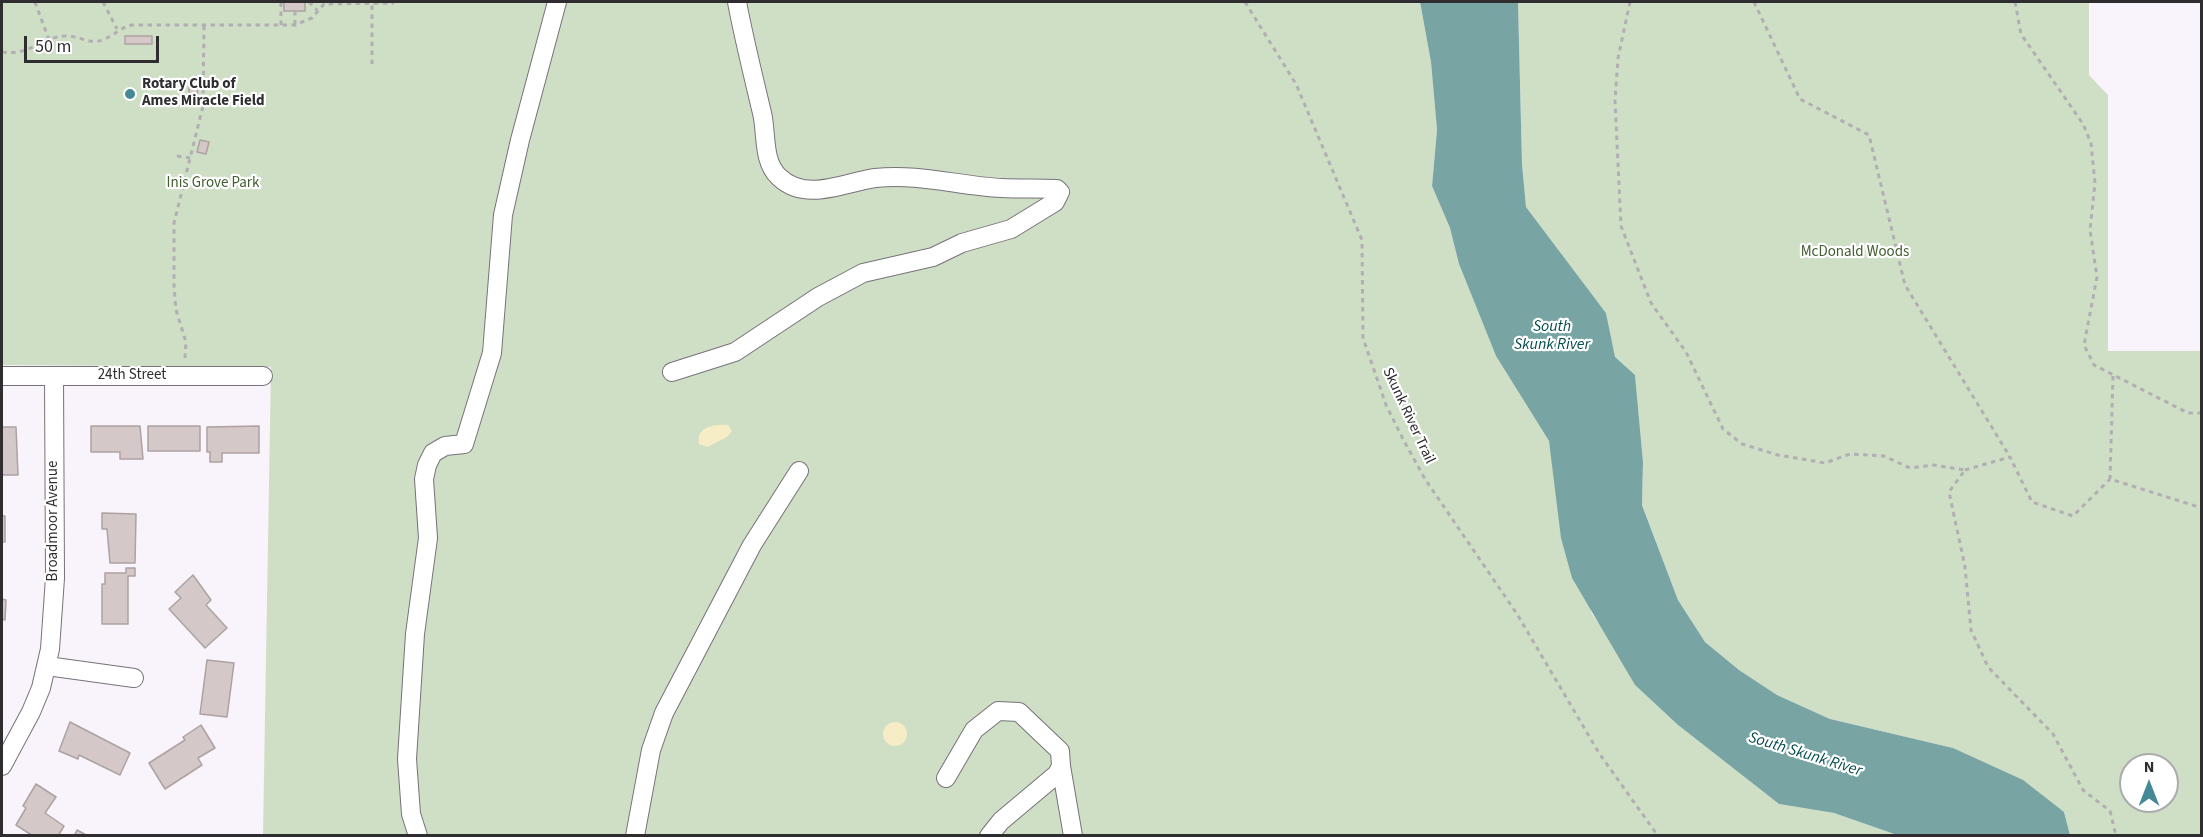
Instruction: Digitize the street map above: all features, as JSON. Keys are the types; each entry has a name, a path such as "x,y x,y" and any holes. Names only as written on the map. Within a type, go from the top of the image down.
{"street":[{"path":"418,836 411,814 407,759 415,634 428,538 425,472 433,453 445,446 464,444 492,353 503,215 520,140 557,2"},
{"path":"672,372 735,352 818,297 863,273 933,257 962,243 1011,229 1055,201 1060,192 1057,189 1002,188 912,178 874,178 831,189 814,189 785,182 772,168 767,155 762,114 736,2"},
{"name":"24th Street","path":"2,376 263,376"},
{"name":"Broadmoor Avenue","path":"2,766 31,712 47,666 55,578 54,376"},
{"path":"635,836 651,750 663,713 752,545 799,471"},
{"path":"47,666 134,678"},
{"path":"946,778 967,740 982,722 998,711 1019,712 1060,751 1073,835"},
{"path":"989,836 1001,821 1057,774 1061,766"}],"path":[{"path":"34,2 49,40"},
{"path":"103,2 104,8 117,29"},
{"path":"281,2 281,25"},
{"path":"309,2 317,10"},
{"path":"2,52 22,53 49,40 66,36 104,40 117,29 132,25 295,25 304,23 328,2 394,3"},
{"name":"Skunk River Trail","path":"1245,2 1296,84 1362,240 1363,338 1386,405 1425,479 1517,614 1599,753 1658,836"},
{"path":"1630,2 1618,58 1616,101 1621,226 1651,303 1686,352 1723,429 1742,444 1778,455 1825,463 1850,454 1884,456 1910,468 1933,465 1965,470 2010,457"},
{"path":"1754,2 1800,99 1869,135 1905,285 2010,457 2032,502 2073,516 2110,479 2113,375"},
{"path":"2015,2 2020,34 2083,124 2091,143 2095,183 2090,230 2097,277 2084,345 2094,365 2188,412 2202,412"},
{"path":"372,3 372,64"},
{"path":"295,11 295,25"},
{"path":"185,362 186,342 176,310 173,260 174,223 203,106 204,25"},
{"path":"177,156 190,159"},
{"path":"1965,470 1949,492 1965,567 1971,630 1988,667 2053,734 2083,790 2110,811 2116,836"},
{"path":"2110,479 2202,508"}],"green space":[{"name":"Inis Grove Park","path":"2,2 1420,2 1431,62 1437,130 1432,186 1450,228 1459,264 1496,356 1549,441 1556,485 1592,614 1614,645 1635,685 1678,725 1779,804 1834,813 1897,835 263,835 271,367 2,365"},
{"name":"McDonald Woods","path":"1518,2 2089,2 2089,75 2108,95 2108,351 2201,351 2201,835 2070,835 2064,812 1953,748 1830,719 1777,695 1739,670 1705,642 1678,600 1642,504 1643,462 1635,375 1615,358 1606,313 1526,207 1522,164"}],"sand":[{"path":"728,425 732,431 724,438 708,447 699,444 703,430 711,426"},
{"path":"895,722 903,726 907,734 903,742 895,746 887,742 883,734 887,726"}],"water":[{"name":"South Skunk River","path":"1420,2 1518,2 1522,164 1526,207 1606,313 1615,357 1635,375 1643,462 1642,505 1678,600 1705,642 1739,670 1777,695 1830,719 1953,748 2023,780 2064,812 2070,835 1897,835 1834,813 1779,804 1678,725 1635,685 1572,578 1561,538 1549,441 1496,356 1459,264 1450,228 1432,186 1437,130 1431,62"}],"building":[{"path":"284,2 305,2 305,11 284,11"},
{"path":"125,36 152,36 152,44 125,44"},
{"path":"197,79 198,105 189,105 189,80"},
{"path":"200,140 209,142 206,154 197,152"},
{"path":"91,426 140,426 143,459 120,459 120,452 91,452"},
{"path":"148,426 200,426 200,451 148,451"},
{"path":"259,426 259,453 222,453 222,462 210,462 210,452 207,452 207,427"},
{"path":"2,427 16,427 18,475 2,475"},
{"path":"102,513 136,514 135,563 110,563 107,529 102,529"},
{"path":"2,516 5,516 5,542 2,542"},
{"path":"126,568 135,568 135,576 128,576 128,624 102,624 102,584 105,584 105,573 126,573"},
{"path":"193,575 211,600 206,605 227,628 205,648 169,609 181,598 175,592"},
{"path":"2,599 6,600 5,620 2,619"},
{"path":"207,660 234,663 227,717 200,714"},
{"path":"70,722 130,753 120,775 79,755 78,759 59,751"},
{"path":"201,725 215,748 198,758 202,765 165,789 149,763 185,740 183,737"},
{"path":"36,784 56,797 45,813 64,826 58,836 33,836 16,825 26,808 23,806"},
{"path":"77,830 88,836 74,836"}],"place":[{"name":"Rotary Club of Ames Miracle Field","path":"130,94"}]}
